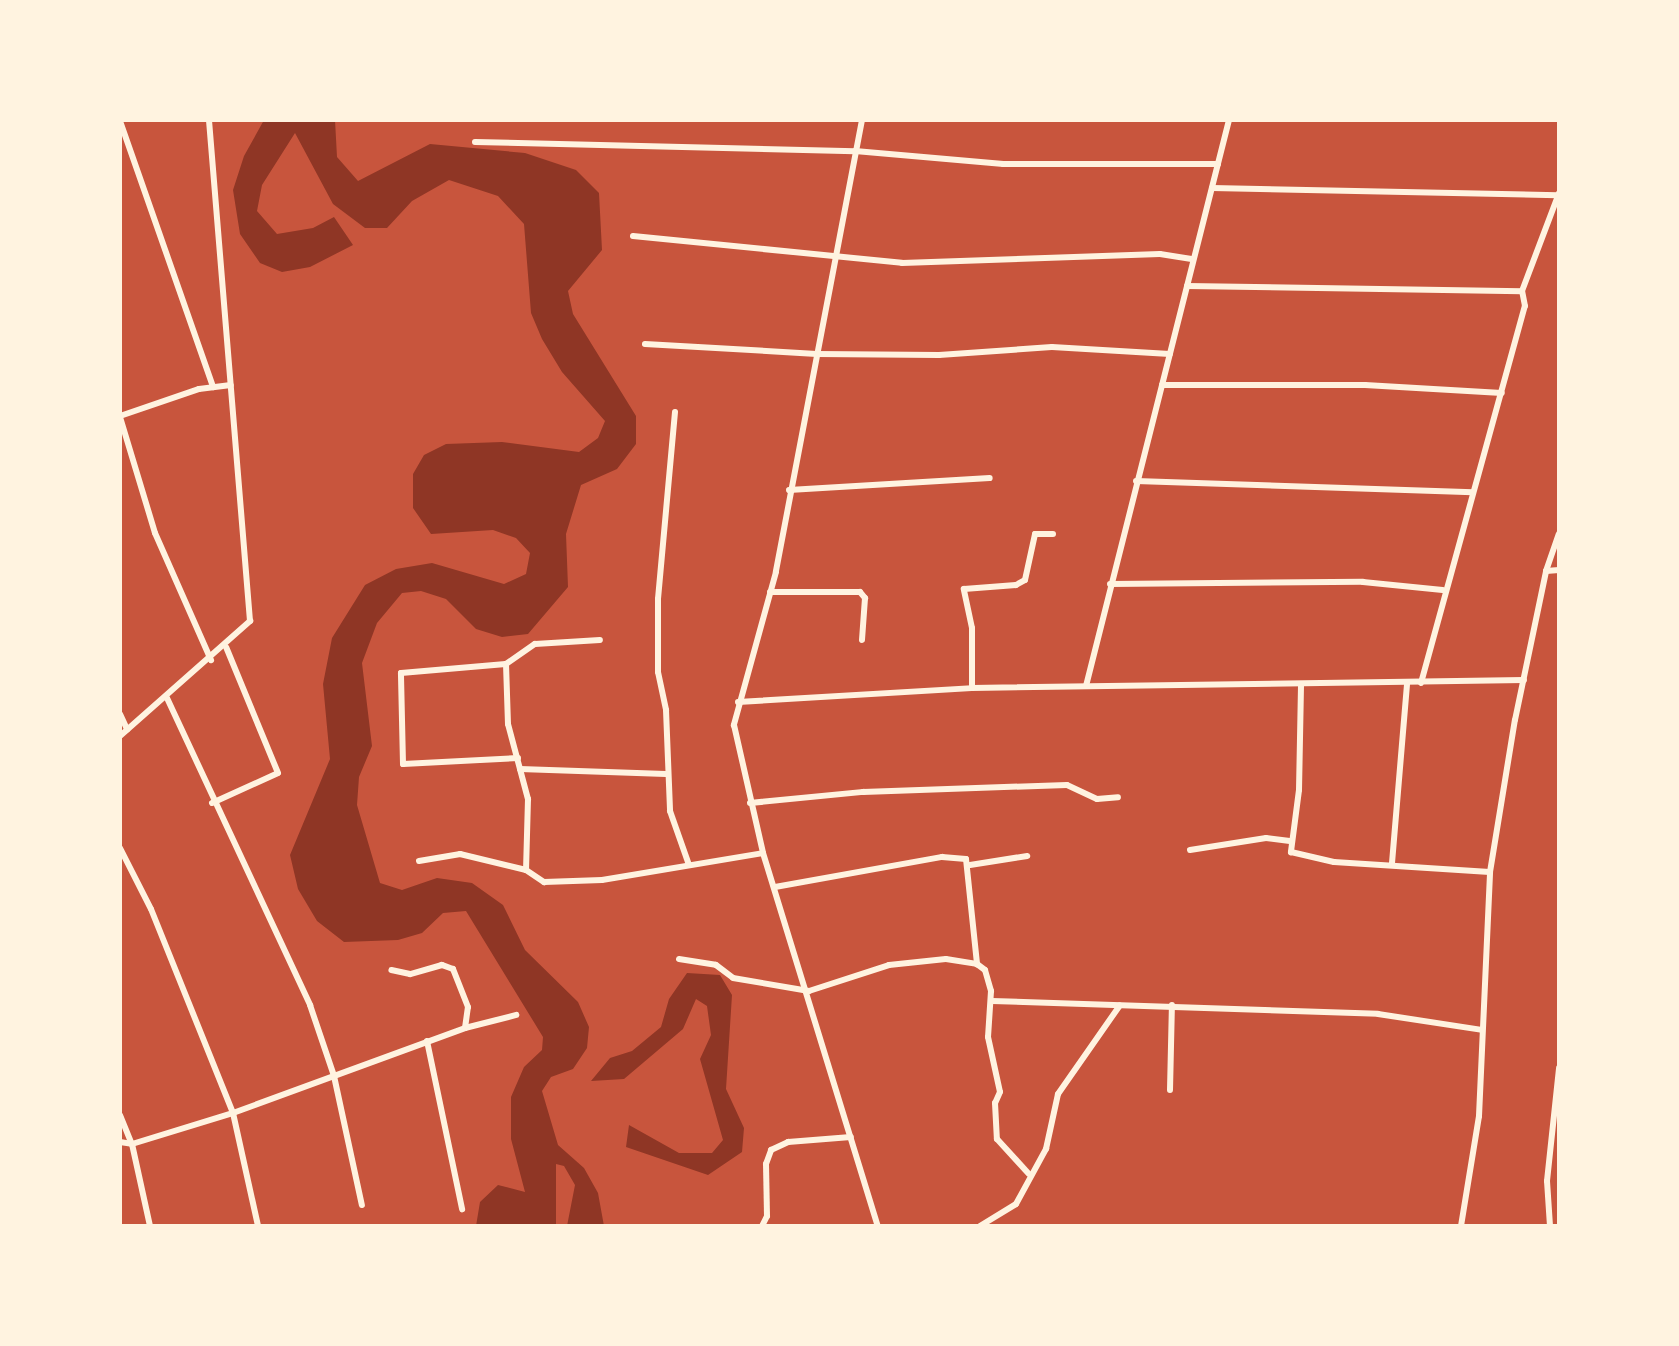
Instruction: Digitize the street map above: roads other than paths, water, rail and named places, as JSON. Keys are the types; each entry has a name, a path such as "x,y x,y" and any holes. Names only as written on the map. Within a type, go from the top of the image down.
{"street":[{"path":"120,736 248,627 251,614 209,120"},
{"path":"862,120 770,592 738,702 735,744 763,853 809,991 878,1226"},
{"path":"1086,686 1229,120"},
{"path":"120,121 213,387"},
{"path":"475,142 855,151 1003,164 1218,164"},
{"path":"1212,188 1559,194 1522,291 1525,306 1443,590 1421,683"},
{"path":"633,236 836,252 902,263 1160,254 1192,259"},
{"path":"1187,286 1522,291"},
{"path":"645,344 817,354 939,355 1052,347 1170,354"},
{"path":"211,660 155,533 120,416 213,387 231,385"},
{"path":"1162,385 1365,385 1502,393"},
{"path":"675,412 658,599 666,774 674,829 689,865"},
{"path":"789,490 990,478"},
{"path":"1136,481 1473,492"},
{"path":"972,688 972,628 964,589 1016,585 1025,580 1035,534 1053,534"},
{"path":"1461,1226 1479,1116 1490,872 1546,571 1559,534"},
{"path":"1546,571 1559,570"},
{"path":"1110,584 1363,582 1443,590"},
{"path":"770,592 860,592 865,598 862,640"},
{"path":"518,758 403,764 401,673 506,664 535,644 600,640"},
{"path":"212,803 278,773 226,647"},
{"path":"506,664 508,724 528,799 526,870"},
{"path":"738,702 972,688 1301,686 1524,680"},
{"path":"1392,863 1407,683"},
{"path":"1301,686 1299,790 1291,852 1305,858 1490,872"},
{"path":"167,698 212,803 310,1005 334,1076 362,1205"},
{"path":"120,714 127,729"},
{"path":"520,769 666,774"},
{"path":"750,803 863,792 1052,785 1067,785 1097,799 1118,797"},
{"path":"1190,850 1266,838 1290,841"},
{"path":"120,848 151,909 233,1113 258,1226"},
{"path":"419,861 460,854 526,870 544,882 588,881 763,853"},
{"path":"775,887 942,857 956,856 970,865 1027,856"},
{"path":"970,865 977,964"},
{"path":"679,959 716,965 733,978 809,991 889,965 946,959 977,964 985,970 992,1001 988,1037 1000,1092 995,1103 997,1139 1029,1174"},
{"path":"391,970 410,974 450,966 468,1007 465,1028"},
{"path":"992,1001 1378,1014 1482,1030"},
{"path":"980,1226 1016,1204 1029,1174 1046,1149 1058,1094 1120,1005"},
{"path":"1170,1090 1172,1005"},
{"path":"120,1142 132,1144 233,1113 427,1041 516,1015"},
{"path":"427,1041 462,1209"},
{"path":"1550,1226 1548,1165 1559,1068"},
{"path":"120,1115 132,1144 150,1226"},
{"path":"762,1226 767,1216 766,1164 771,1150 788,1142 851,1137"}]}
